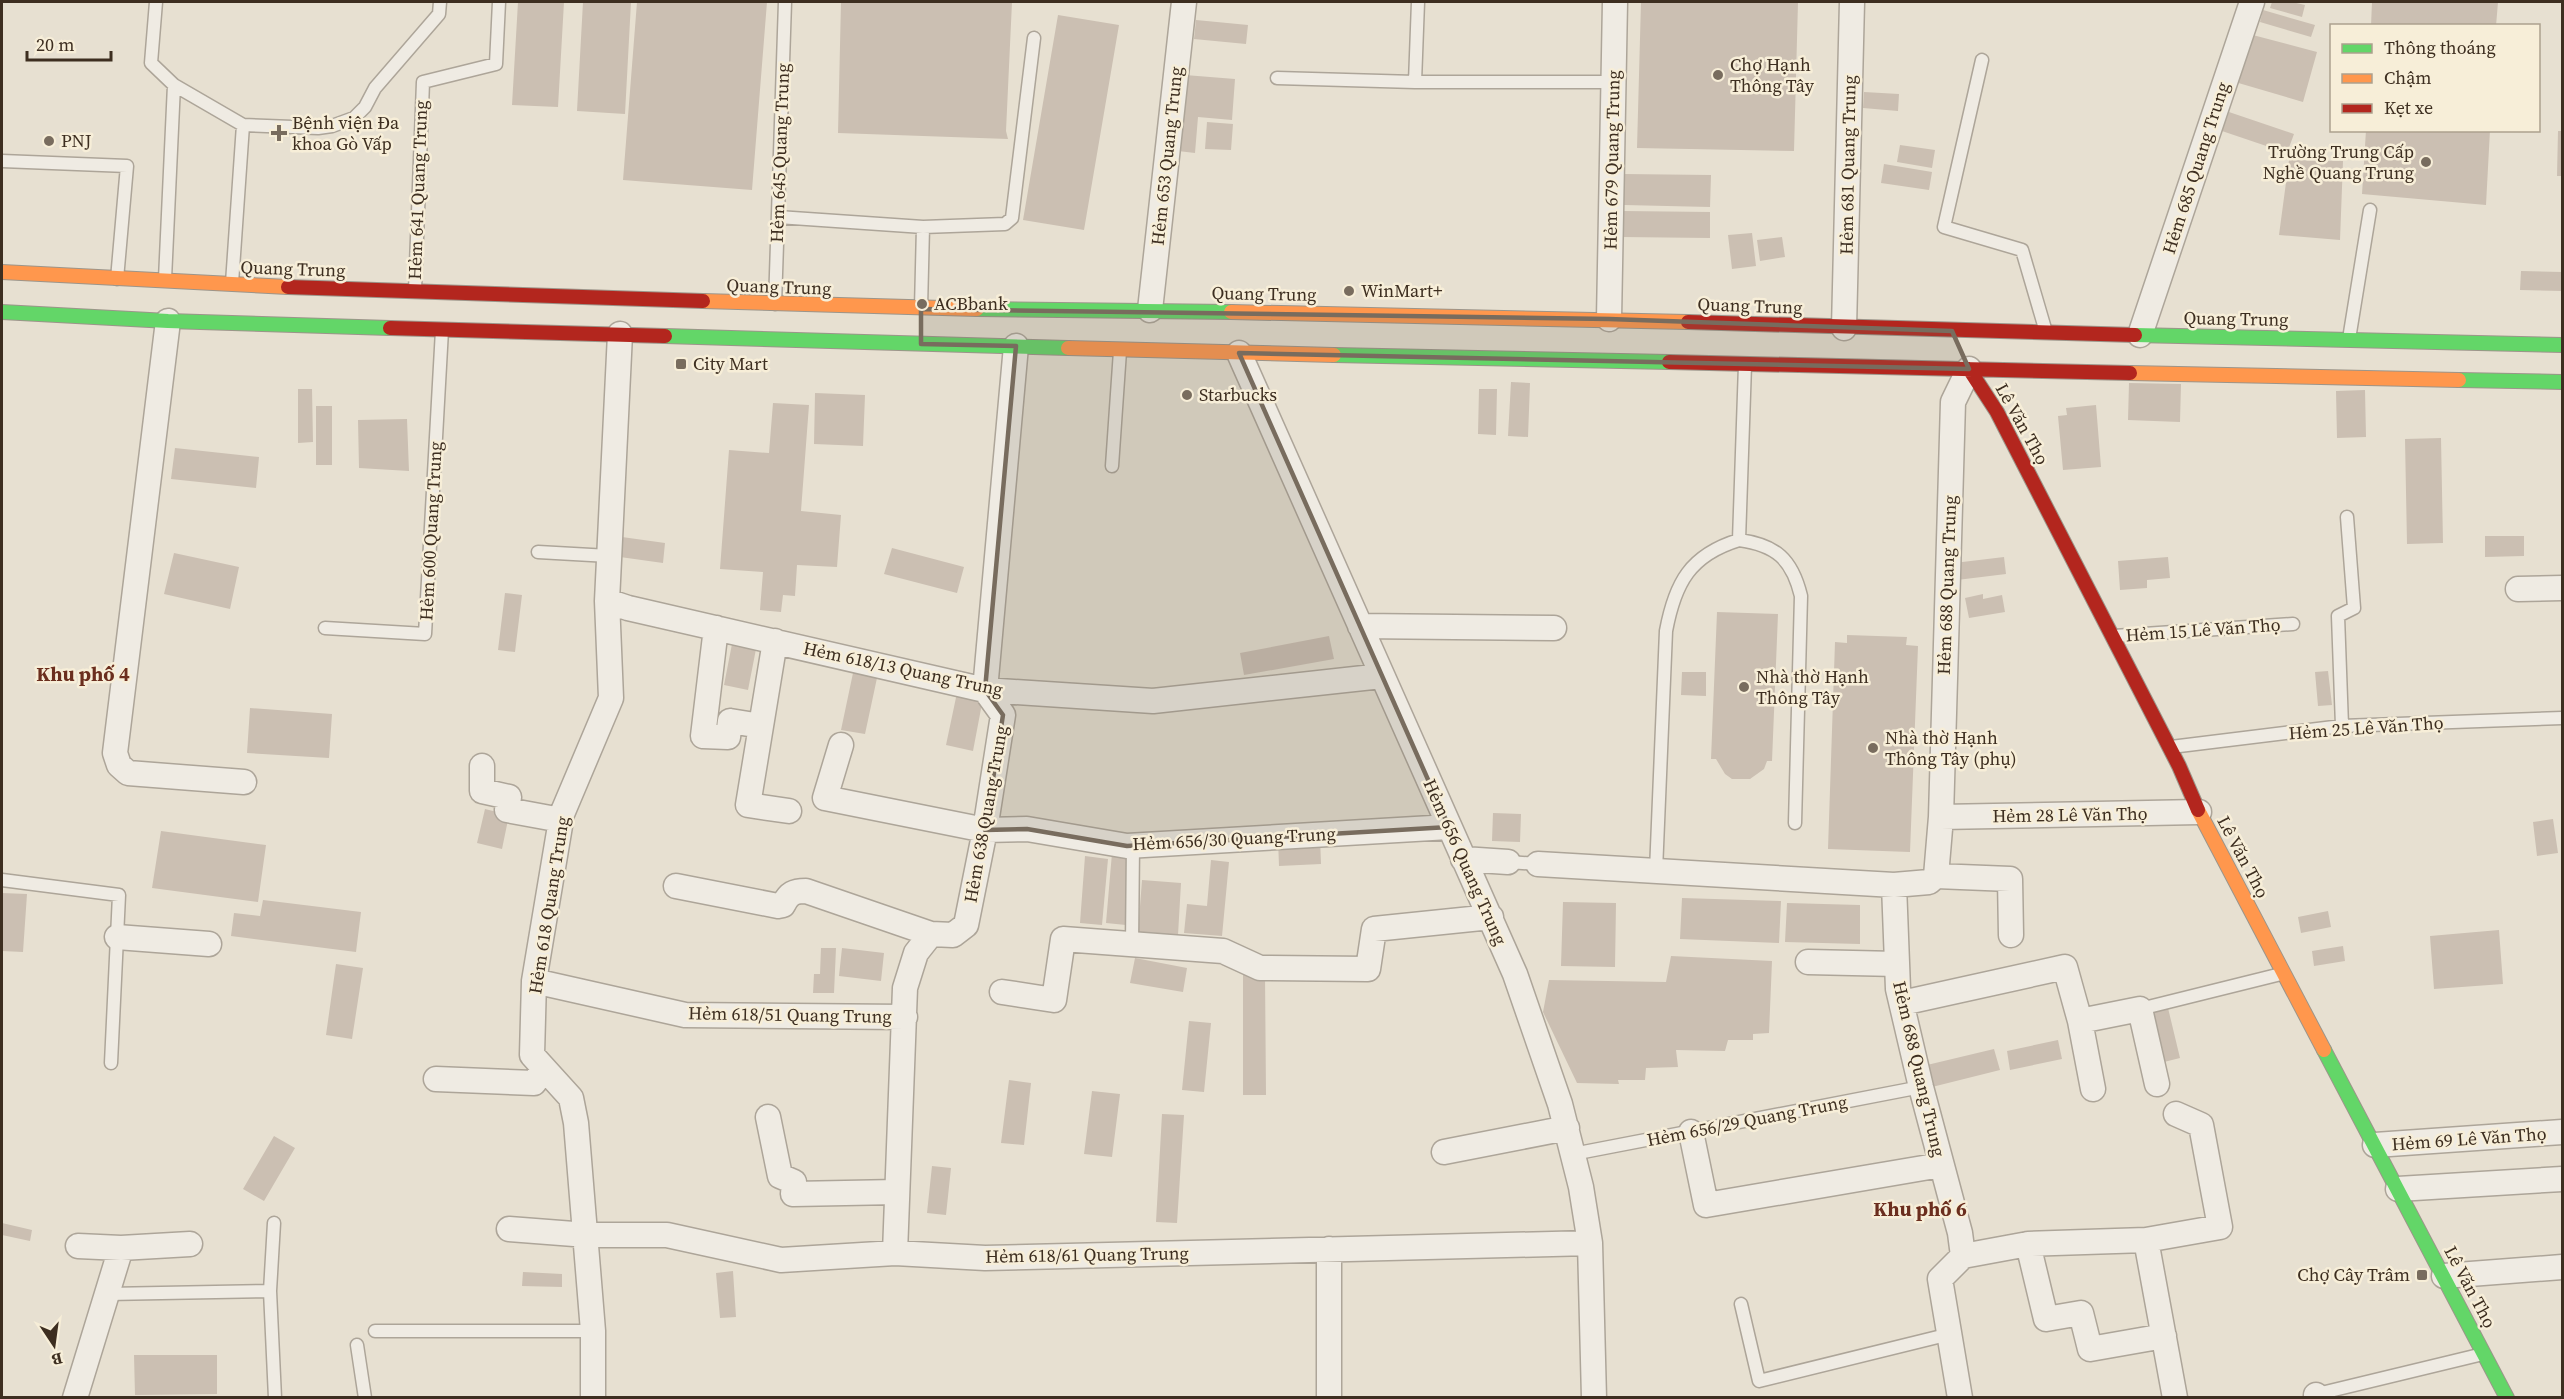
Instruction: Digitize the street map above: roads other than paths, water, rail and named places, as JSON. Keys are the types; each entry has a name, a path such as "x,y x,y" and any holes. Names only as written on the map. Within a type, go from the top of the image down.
{"main road":[{"name":"Quang Trung","path":"2,272 168,285 415,291 775,305 921,326 1016,346 1745,364 1967,365 2562,382"},
{"name":"Quang Trung","path":"2,312 168,316 442,329 620,334 921,326 1150,310 1609,319 1844,328 1955,336 2046,333 2562,345"},
{"name":"Lê Văn Thọ","path":"1967,365 1997,411 2169,747 2199,813 2507,1398"}],"street":[{"name":"Hẻm 653 Quang Trung","path":"1150,310 1184,2"},
{"name":"Hẻm 679 Quang Trung","path":"1609,319 1615,2"},
{"name":"Hẻm 681 Quang Trung","path":"1844,328 1852,2"},
{"name":"Hẻm 685 Quang Trung","path":"2140,335 2252,2"},
{"path":"168,316 115,753 119,765 128,773 244,782"},
{"name":"Hẻm 618 Quang Trung","path":"593,1398 587,1235 576,1123 571,1098 543,1070 532,1055 534,981 561,820 611,698 607,601 620,334"},
{"path":"985,690 1016,346"},
{"name":"Hẻm 656 Quang Trung","path":"1239,353 1463,859 1491,917 1515,974 1560,1104 1573,1154 1590,1243 1594,1398"},
{"name":"Hẻm 688 Quang Trung","path":"1936,876 1941,817 1953,402 1967,365"},
{"path":"2517,589 2562,588"},
{"name":"Hẻm 618/13 Quang Trung","path":"607,601 628,608 985,690 1153,701 1382,676"},
{"path":"1360,627 1554,628"},
{"path":"716,628 703,736 728,737 730,721 761,726"},
{"path":"775,641 748,805 789,811"},
{"name":"Hẻm 638 Quang Trung","path":"931,934 953,935 966,925 985,830 1003,715 985,690"},
{"name":"Hẻm 656/30 Quang Trung","path":"840,745 825,798 985,830 1027,829 1133,845 1449,826"},
{"path":"482,766 482,791 509,797 507,810 561,820"},
{"name":"Hẻm 28 Lê Văn Thọ","path":"1941,817 2199,813"},
{"path":"1463,859 1508,862"},
{"path":"1538,864 1894,885 1929,882 1936,876 2010,879 2011,935"},
{"name":"Hẻm 688 Quang Trung","path":"1894,885 1897,964 1902,1003 1921,1087 1960,1233 1963,1256"},
{"path":"676,886 778,906 783,905 788,895 796,891 806,891 931,934 916,953 905,988 895,1253"},
{"path":"1002,992 1054,1000 1063,939 1223,951 1260,968 1368,969 1374,928 1491,917"},
{"path":"117,937 208,944"},
{"path":"1808,962 1897,964"},
{"path":"1902,1003 2065,967 2080,1021 2093,1089"},
{"name":"Hẻm 618/51 Quang Trung","path":"534,981 685,1015 905,1017"},
{"path":"2080,1021 2140,1009 2157,1084"},
{"path":"436,1079 534,1083 543,1070"},
{"path":"1960,1398 1940,1279 1963,1256 2028,1244 2146,1240 2220,1227 2201,1125 2176,1114"},
{"path":"768,1118 780,1176 794,1182 793,1194 897,1192"},
{"path":"1444,1152 1567,1128"},
{"path":"1691,1132 1706,1205 1941,1165"},
{"name":"Hẻm 69 Lê Văn Thọ","path":"2375,1145 2562,1132"},
{"path":"2398,1189 2562,1179"},
{"name":"Hẻm 618/61 Quang Trung","path":"509,1229 587,1235 667,1235 781,1260 895,1253 985,1258 1590,1243"},
{"path":"2146,1240 2175,1398"},
{"path":"78,1246 121,1248 190,1244"},
{"path":"2028,1244 2046,1319 2081,1313 2090,1350 2164,1336"},
{"path":"75,1398 121,1248"},
{"path":"1329,1249 1329,1398"},
{"path":"2444,1276 2562,1267"}],"lane":[{"path":"156,2 151,63 174,85 243,125 318,128 332,126 354,118 365,107 375,88 406,49 420,38 439,14 440,2"},
{"name":"Hẻm 641 Quang Trung","path":"415,291 423,82 496,64 499,2"},
{"name":"Hẻm 645 Quang Trung","path":"775,305 785,2"},
{"path":"1415,82 1418,2"},
{"path":"778,217 923,227 1005,224 1012,218 1034,38"},
{"path":"1982,60 1944,227 2022,250 2046,333"},
{"path":"1277,78 1415,82 1613,82"},
{"path":"168,285 174,85"},
{"path":"232,285 243,125"},
{"path":"2,161 127,166 117,280"},
{"path":"2349,340 2370,210"},
{"path":"921,326 923,227"},
{"name":"Hẻm 600 Quang Trung","path":"326,628 424,634 442,329"},
{"path":"1113,466 1120,350"},
{"path":"1739,540 1745,364"},
{"path":"2342,726 2337,616 2354,608 2347,517"},
{"path":"1656,871 1666,631 1671,607 1689,570 1704,555 1720,546 1739,540 1759,543 1777,552 1796,579 1801,596 1795,823"},
{"path":"538,552 609,556"},
{"name":"Hẻm 15 Lê Văn Thọ","path":"2113,636 2293,624"},
{"name":"Hẻm 25 Lê Văn Thọ","path":"2169,747 2342,726 2562,718"},
{"path":"1132,944 1133,845"},
{"path":"1508,862 1538,864"},
{"path":"2,880 119,895 111,1063"},
{"path":"2140,1009 2285,973"},
{"name":"Hẻm 656/29 Quang Trung","path":"1573,1154 1921,1087"},
{"path":"274,1223 270,1291 275,1398"},
{"path":"107,1294 270,1291"},
{"path":"1741,1304 1759,1381 1950,1334"},
{"path":"375,1331 592,1331"},
{"path":"357,1346 365,1398"},
{"path":"2313,1397 2484,1353"}],"place":[{"name":"Chợ Hạnh Thông Tây","path":"1718,75"},
{"name":"Bệnh viện Đa khoa Gò Vấp","path":"279,133"},
{"name":"PNJ","path":"49,141"},
{"name":"Trường Trung Cấp Nghề Quang Trung","path":"2426,162"},
{"name":"WinMart+","path":"1349,291"},
{"name":"ACBbank","path":"922,304"},
{"name":"City Mart","path":"681,364"},
{"name":"Starbucks","path":"1187,395"},
{"name":"Nhà thờ Hạnh Thông Tây","path":"1744,687"},
{"name":"Nhà thờ Hạnh Thông Tây (phụ)","path":"1873,748"},
{"name":"Chợ Cây Trâm","path":"2422,1275"}],"district":[{"name":"Khu phố 4","path":"83,674"},
{"name":"Khu phố 6","path":"1920,1209"}]}
